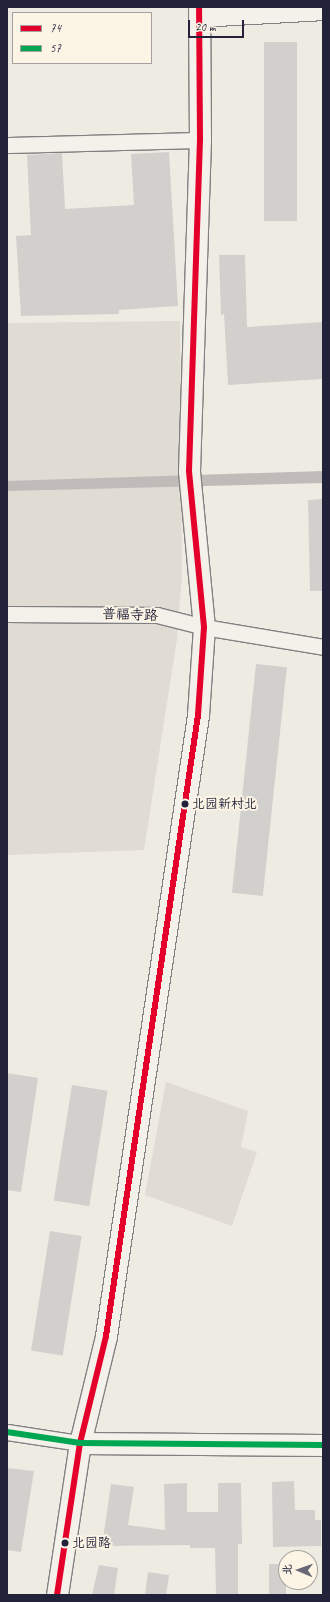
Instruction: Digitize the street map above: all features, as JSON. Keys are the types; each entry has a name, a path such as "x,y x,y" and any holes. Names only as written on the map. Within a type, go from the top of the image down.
{"street":[{"path":"57,1595 80,1443 106,1336 194,740 204,627 189,480 200,140 199,12 323,9"},
{"path":"7,145 200,140"},
{"name":"普福寺路","path":"7,614 157,615 204,627 323,646"},
{"path":"7,1432 80,1443 323,1445"}],"shaded area":[{"path":"180,321 182,575 177,639 144,850 7,855 7,323"},
{"path":"323,471 323,483 7,491 7,481"},
{"path":"166,1082 248,1111 241,1147 257,1152 232,1226 145,1195"}],"building":[{"path":"264,42 297,42 297,221 264,221"},
{"path":"169,152 178,306 119,310 119,314 21,316 16,236 31,235 27,155 62,153 65,209 134,205 131,154"},
{"path":"219,255 245,255 247,327 323,322 323,379 228,385 224,314 221,315"},
{"path":"323,499 323,591 310,591 308,500"},
{"path":"256,664 287,667 263,896 232,893"},
{"path":"7,1073 38,1078 21,1192 7,1190"},
{"path":"72,1085 108,1091 89,1206 54,1201"},
{"path":"50,1231 82,1236 63,1356 31,1351"},
{"path":"7,1468 34,1471 21,1552 7,1550"},
{"path":"294,1481 295,1510 315,1510 315,1520 321,1520 321,1546 273,1547 272,1482"},
{"path":"187,1483 187,1512 218,1512 218,1483 241,1483 242,1544 238,1544 238,1595 216,1595 215,1548 190,1548 190,1545 102,1546 111,1484 134,1487 128,1525 165,1530 164,1484"},
{"path":"269,1564 278,1564 278,1590 286,1590 286,1595 269,1595"},
{"path":"99,1565 118,1568 114,1595 92,1595"},
{"path":"148,1572 169,1575 166,1595 145,1595"}],"transit line":[{"name":"74","path":"57,1595 80,1443 106,1336 198,715 204,627 189,471 200,140 199,7"},
{"name":"57","path":"7,1432 80,1443 323,1445"}],"place":[{"name":"北园新村北","path":"185,804"},
{"name":"北园路","path":"65,1543"}]}
